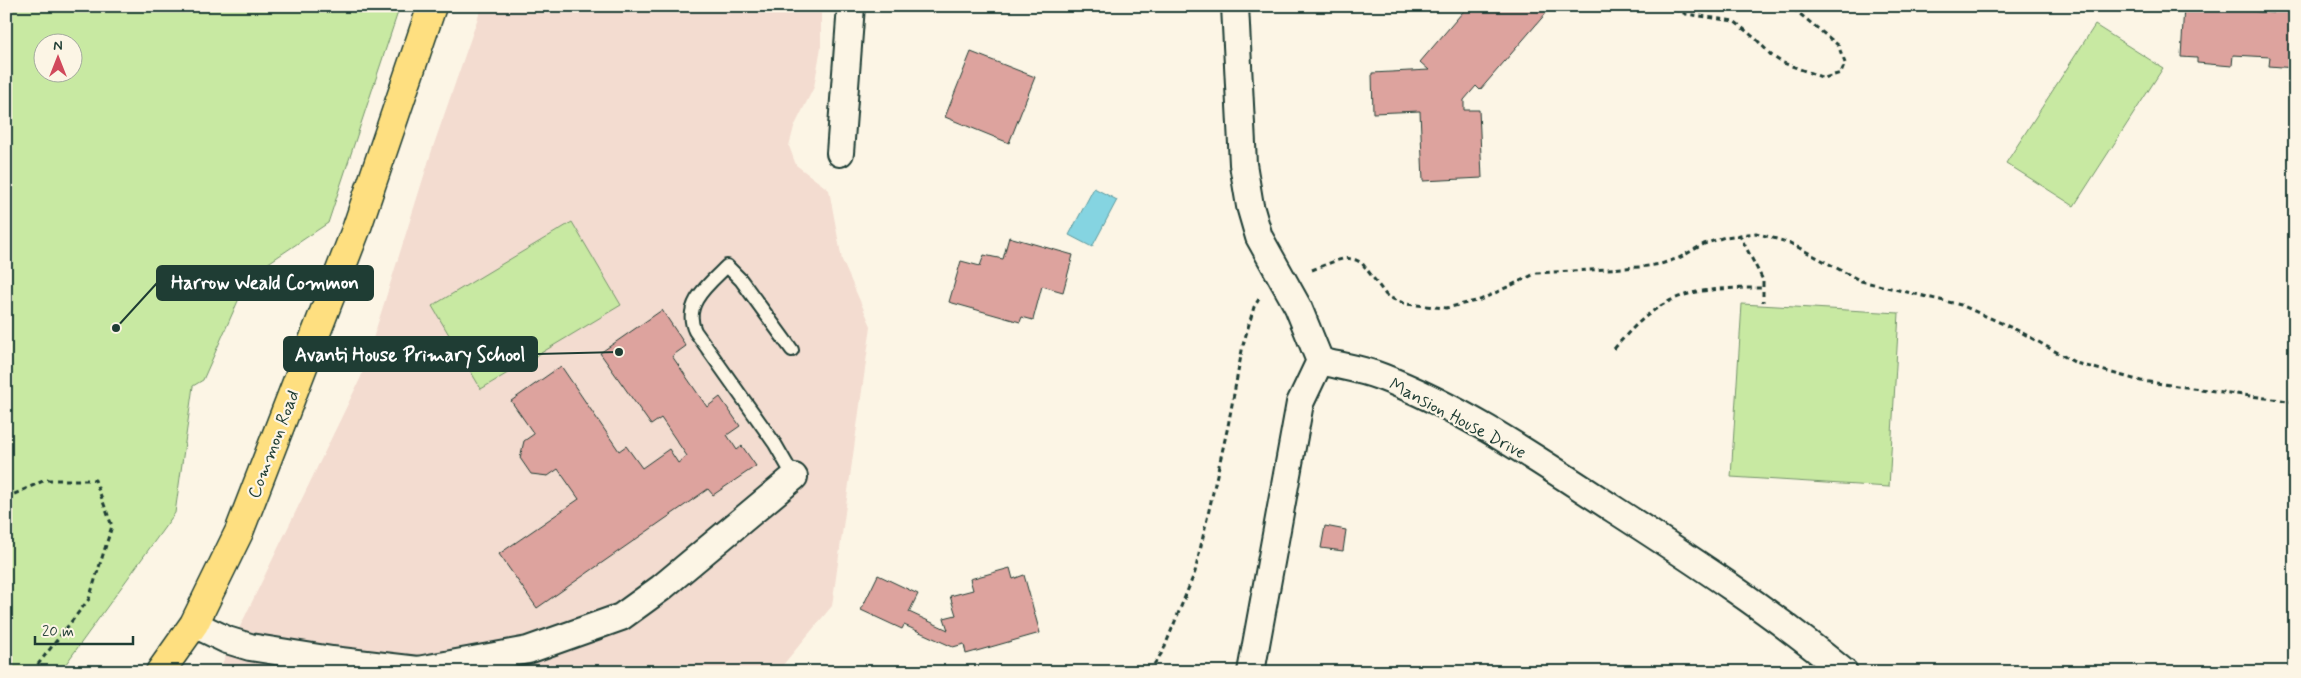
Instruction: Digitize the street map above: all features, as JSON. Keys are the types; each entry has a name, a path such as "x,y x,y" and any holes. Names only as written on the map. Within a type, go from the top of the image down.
{"main road":[{"name":"Common Road","path":"160,672 194,624 239,532 357,227 432,6"}],"street":[{"path":"840,153 851,6"},
{"path":"1235,6 1243,164 1248,198 1259,237 1298,307 1320,361 1300,403 1251,672"},
{"name":"Mansion House Drive","path":"1320,361 1380,376 1470,420 1568,479 1705,568 1762,608 1844,672"},
{"path":"194,624 227,640 250,647 332,660 418,670 528,650 621,617 661,588 794,477"}],"lane":[{"path":"792,350 741,280 727,266 708,284 690,311 690,322 695,331 775,444 794,477"}],"path":[{"path":"1666,6 1686,14 1724,18 1734,22 1781,62 1807,72 1824,78 1841,73 1845,63 1838,45 1790,6"},
{"path":"1739,234 1763,280 1763,302"},
{"path":"1150,672 1163,650 1195,572 1228,426 1243,345 1254,307 1265,293 1320,266 1346,258 1362,263 1386,295 1393,299 1406,304 1446,308 1480,300 1537,273 1641,267 1661,264 1679,258 1704,244 1739,234 1769,236 1790,243 1861,281 1961,305 2019,331 2076,363 2141,381 2295,402"},
{"path":"1614,349 1635,324 1660,305 1681,295 1734,288 1764,288"},
{"path":"6,498 45,480 95,480 112,526 89,599 32,672"}],"shaded area":[{"path":"482,6 821,6 821,47 814,87 794,127 789,146 796,165 829,190 842,260 871,326 832,606 777,672 218,672 361,377 433,147"}],"green space":[{"path":"6,6 400,6 328,223 249,276 203,380 193,386 175,513 60,672 6,672"},
{"path":"2095,25 2163,68 2074,206 2006,163"},
{"path":"572,222 621,305 481,389 432,306"},
{"path":"1742,304 1899,313 1889,487 1731,477"}],"water":[{"path":"1094,188 1117,200 1092,247 1069,235"}],"building":[{"path":"1468,6 1541,6 1547,12 1480,90 1476,86 1464,100 1464,110 1479,110 1482,178 1423,181 1420,111 1373,113 1372,73 1429,70 1420,62"},
{"path":"2184,6 2236,6 2236,10 2273,13 2273,6 2295,8 2295,68 2269,66 2270,57 2233,55 2232,66 2197,63 2197,58 2181,57"},
{"path":"971,52 1035,77 1009,143 945,117"},
{"path":"1009,237 1073,255 1063,292 1042,286 1033,320 1022,317 1020,322 949,302 961,261 980,266 984,255 1003,259"},
{"path":"662,310 686,346 672,356 707,407 720,397 740,426 727,435 737,450 742,446 756,466 713,495 708,489 537,608 499,554 579,499 558,469 548,476 531,474 520,458 524,441 534,434 511,401 561,366 619,451 626,446 642,468 669,449 678,463 687,456 661,418 651,425 600,353"},
{"path":"1325,526 1346,530 1343,551 1321,548"},
{"path":"1010,568 1013,579 1024,575 1040,633 966,654 964,644 953,647 904,625 902,629 861,610 878,575 918,594 909,612 948,630 944,618 956,615 950,596 973,590 970,579"}],"place":[{"name":"Harrow Weald Common","path":"116,328"},
{"name":"Avanti House Primary School","path":"619,352"}]}
